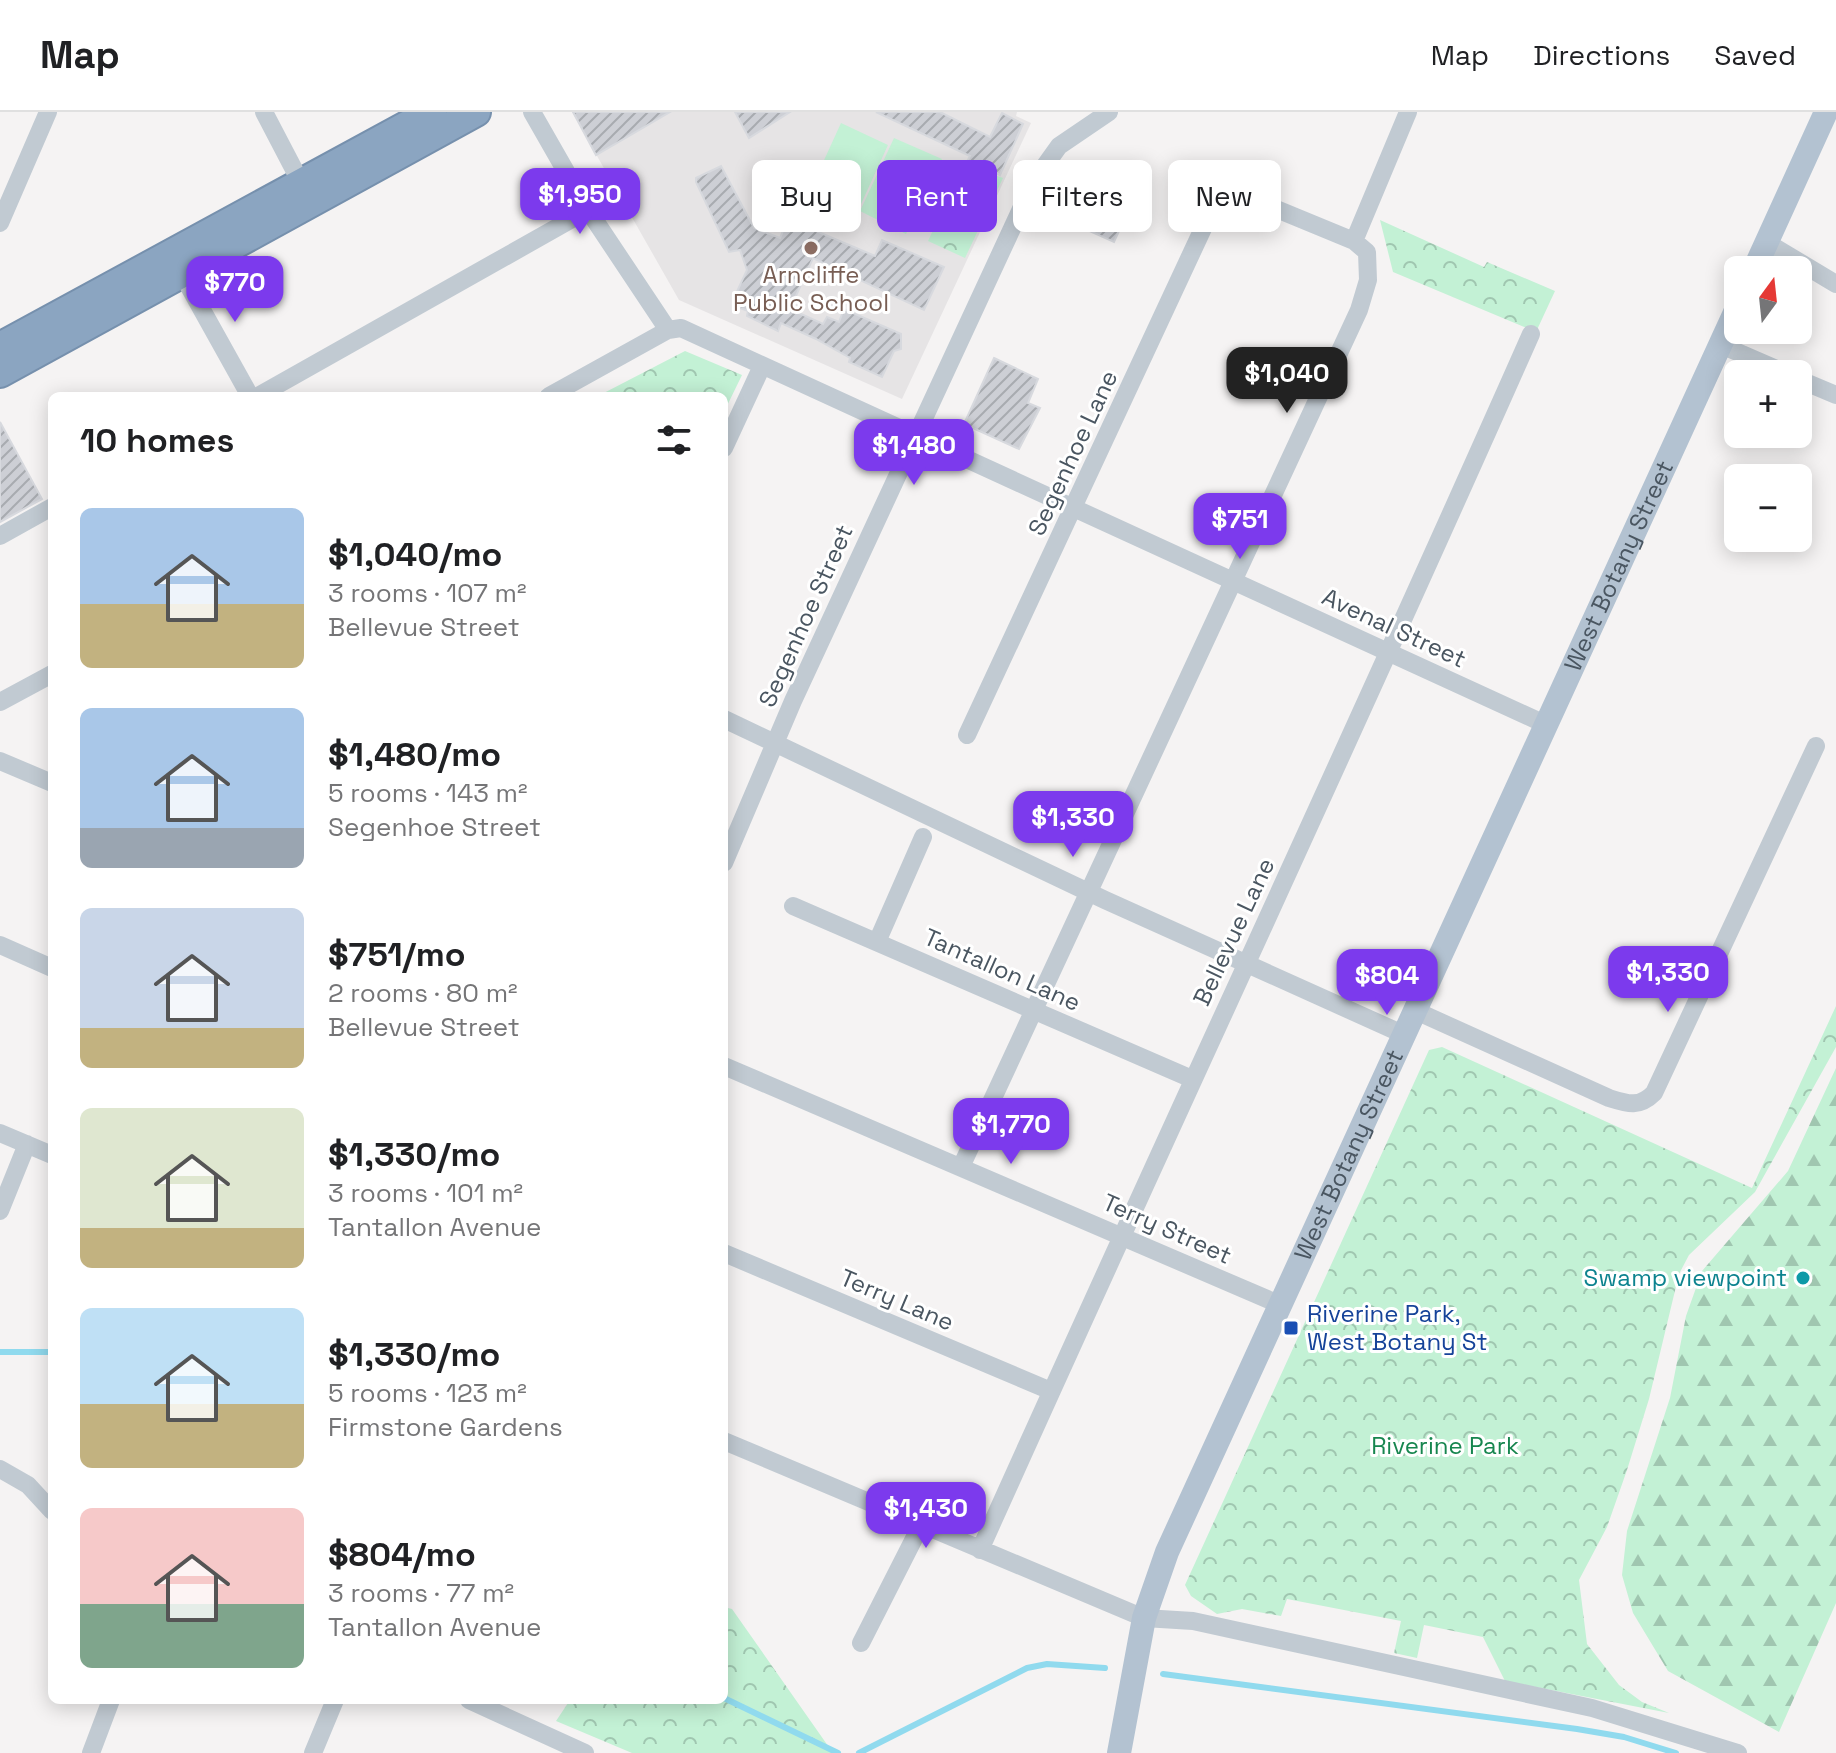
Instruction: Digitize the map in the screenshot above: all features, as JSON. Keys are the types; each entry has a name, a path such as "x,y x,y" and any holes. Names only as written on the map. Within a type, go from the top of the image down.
{"highway":[{"path":"0,347 300,181 432,112"},
{"path":"0,373 476,112"}],"main road":[{"path":"1760,256 1822,119"},
{"name":"West Botany Street","path":"1119,1753 1144,1618 1167,1552 1724,338"}],"street":[{"path":"0,223 48,112"},
{"path":"264,112 300,181"},
{"path":"532,112 588,210 668,330 556,392"},
{"name":"Segenhoe Street","path":"728,854 916,435 1044,163 1074,134 1109,112"},
{"path":"961,1167 1359,310 1368,280 1360,246 1408,112"},
{"name":"Segenhoe Lane","path":"967,735 1223,192 1240,194 1360,246"},
{"path":"265,392 588,210"},
{"path":"1766,242 1836,284"},
{"path":"182,274 248,392"},
{"name":"Avenal Street","path":"668,330 681,328 1547,725"},
{"name":"Bellevue Lane","path":"980,1550 1192,1079 1390,653 1531,334"},
{"path":"1721,345 1756,360"},
{"path":"728,439 762,366"},
{"path":"1812,385 1836,395"},
{"path":"0,536 48,509"},
{"path":"0,702 48,676"},
{"path":"728,721 1405,1035"},
{"path":"1416,1011 1609,1098 1628,1104 1646,1101 1654,1093 1816,746"},
{"path":"0,761 48,781"},
{"path":"877,942 923,837"},
{"name":"Tantallon Lane","path":"793,906 1192,1079"},
{"path":"0,945 48,966"},
{"name":"Terry Street","path":"728,1068 1281,1305"},
{"path":"0,1133 48,1153"},
{"path":"0,1211 27,1144"},
{"name":"Terry Lane","path":"728,1255 1051,1391"},
{"path":"728,1443 1144,1618 1193,1621 1592,1708 1738,1753"},
{"path":"0,1469 28,1485 48,1507"},
{"path":"861,1643 921,1525"},
{"path":"91,1753 109,1704"},
{"path":"313,1753 333,1704"},
{"path":"478,1704 585,1753"}],"shaded area":[{"name":"Arncliffe Public School","path":"572,112 1017,112 1016,116 1031,123 997,196 997,160 877,160 877,232 980,232 902,399 679,300"}],"green space":[{"path":"841,123 888,145 881,160 877,160 877,169 861,204 861,160 824,160"},
{"path":"894,138 942,159 942,160 884,160"},
{"path":"877,174 877,220 861,209"},
{"path":"997,176 1003,178 997,191"},
{"path":"1380,220 1484,267 1487,262 1555,291 1536,332 1393,272"},
{"path":"932,232 977,232 965,258 928,241"},
{"path":"685,351 742,375 728,404 728,392 606,392"},
{"name":"Riverine Park","path":"1836,1006 1836,1047 1755,1192 1689,1255 1679,1274 1649,1399 1627,1470 1607,1527 1579,1580 1587,1644 1619,1685 1642,1702 1669,1713 1505,1681 1483,1637 1424,1625 1417,1658 1394,1653 1401,1621 1287,1599 1281,1616 1242,1609 1217,1614 1191,1596 1185,1585 1429,1050 1442,1047 1752,1188"},
{"path":"1836,1068 1836,1603 1779,1732 1668,1671 1633,1613 1622,1575 1627,1531 1670,1398 1686,1316 1702,1271 1788,1171"},
{"path":"728,1608 732,1609 833,1753 632,1753 556,1721 567,1704 728,1704"}],"building":[{"path":"573,112 670,112 596,155"},
{"path":"735,112 790,112 749,138"},
{"path":"876,112 940,112 990,137 1002,113 1023,124 1000,175 997,173 997,160 968,160 970,156"},
{"path":"721,166 752,224 752,232 764,232 780,238 783,232 819,232 875,256 882,240 944,267 924,310 813,258 790,309 823,324 827,317 839,322 844,309 901,334 901,349 894,351 882,377 849,362 850,358 816,339 781,323 778,331 747,316 748,311 735,306 738,300 734,298 747,270 740,250 729,252 696,178"},
{"path":"1092,232 1119,232 1114,242"},
{"path":"994,358 1038,379 1028,403 1040,408 1019,449 964,424"},
{"path":"0,422 42,499 0,522"}],"waterway":[{"path":"0,1352 48,1352"},
{"path":"859,1753 1027,1668 1047,1664 1105,1668"},
{"path":"1163,1674 1577,1729 1624,1737 1676,1753"},
{"path":"728,1700 838,1753"}],"place":[{"name":"Arncliffe Public School","path":"811,248"},
{"name":"Swamp viewpoint","path":"1803,1278"},
{"name":"Riverine Park, West Botany St","path":"1291,1328"}]}
